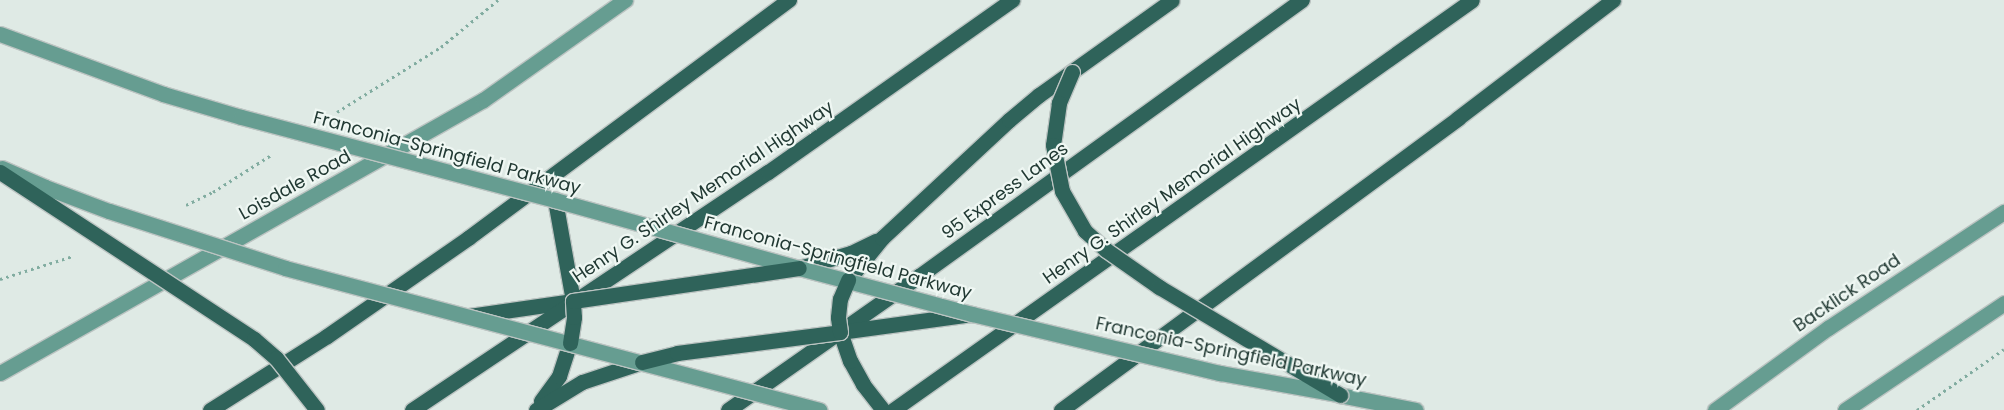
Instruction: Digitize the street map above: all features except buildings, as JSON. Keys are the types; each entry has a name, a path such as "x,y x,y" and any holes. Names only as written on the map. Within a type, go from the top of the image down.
{"highway":[{"path":"210,410 327,336 468,238 789,0"},
{"name":"Henry G. Shirley Memorial Highway","path":"412,410 768,172 1012,0"},
{"path":"883,410 854,369 840,332 838,317 840,299 848,280 882,238 1009,120 1172,0"},
{"name":"95 Express Lanes","path":"728,410 919,276 1302,0"},
{"name":"Henry G. Shirley Memorial Highway","path":"893,410 1472,0"},
{"path":"1061,410 1450,124 1613,0"},
{"path":"1072,72 1059,103 1053,145 1062,191 1085,231 1106,250 1159,287 1340,395"},
{"path":"0,172 254,339 276,358 317,410"},
{"path":"535,410 559,376 570,343 574,317 573,301 554,200"},
{"path":"469,316 800,268 851,253 882,238"},
{"path":"535,410 582,382 642,362 677,353 972,314"}],"main road":[{"name":"Loisdale Road","path":"0,373 483,100 622,2"},
{"name":"Franconia-Springfield Parkway","path":"0,34 163,94 240,117 972,314 1220,373 1416,410"},
{"path":"0,167 45,187 109,211 238,253 819,410"},
{"name":"Backlick Road","path":"1715,410 1828,328 2004,212"},
{"path":"1845,410 2004,303"}],"path":[{"path":"329,118 441,47 498,0"},
{"path":"178,209 213,192 279,150"},
{"path":"0,279 82,253"},
{"path":"1917,410 2004,349"}]}
